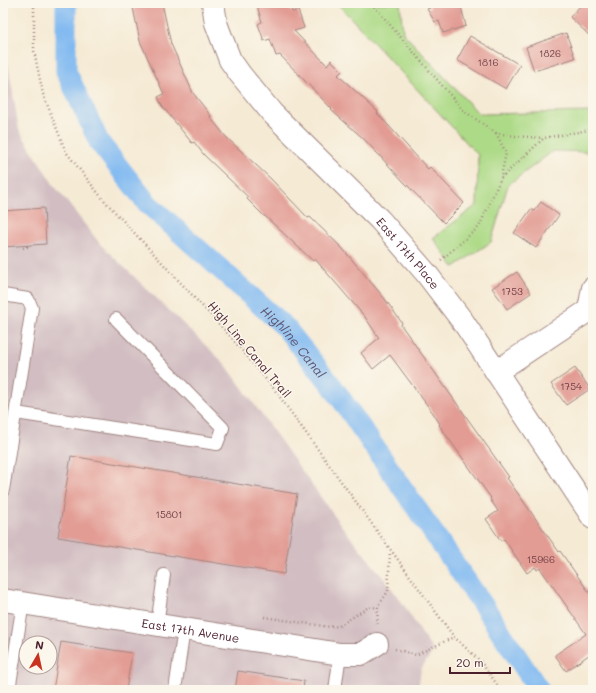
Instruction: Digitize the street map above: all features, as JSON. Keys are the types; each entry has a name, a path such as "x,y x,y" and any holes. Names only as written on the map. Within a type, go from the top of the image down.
{"street":[{"name":"East 17th Place","path":"213,3 216,23 222,39 230,60 240,74 272,113 380,220 426,273 464,323 593,518"},
{"path":"496,372 589,310 593,288"},
{"name":"East 17th Avenue","path":"13,601 340,654 361,654 377,644"}],"lane":[{"path":"3,296 28,299 32,308 3,490"},
{"path":"16,413 217,444 223,428 116,319"},
{"path":"157,625 164,575"},
{"path":"10,690 13,601"},
{"path":"174,690 184,629"},
{"path":"335,690 340,654"}],"path":[{"name":"High Line Canal Trail","path":"34,3 34,51 43,94 66,152 102,198 231,337 265,378 454,637 480,661 501,690"},
{"path":"372,3 464,111 496,133 544,138 593,129"},
{"path":"426,273 479,227 501,178 506,153 496,133"},
{"path":"501,178 544,138"},
{"path":"23,248 27,247 27,245"},
{"path":"390,550 388,591 378,606 377,644 416,655 454,637"},
{"path":"264,617 330,627 339,626 368,608 378,606"}],"shaded area":[{"path":"3,35 19,130 53,184 101,245 226,365 340,524 403,604 433,651 421,669 418,690 3,690"}],"green space":[{"path":"337,3 400,3 403,33 479,114 593,112 593,152 553,151 508,185 491,242 454,267 433,238 477,205 478,155"}],"building":[{"path":"132,3 162,3 171,44 193,93 211,116 210,117 226,137 271,179 308,218 310,217 342,248 385,299 402,323 401,325 509,477 507,478 593,598 593,652 566,671 555,655 586,634 540,568 537,570 535,567 527,573 504,539 501,541 486,519 498,511 490,499 491,498 439,425 440,424 433,413 390,355 373,369 361,353 379,338 365,317 315,259 313,261 247,199 248,197 204,155 194,142 192,143 162,106 158,97 164,94 140,41"},
{"path":"256,3 289,3 292,12 298,10 304,28 294,31 327,65 331,60 342,71 338,75 378,112 377,113 428,169 430,167 464,203 444,223 364,139 331,110 332,109 280,55 276,56 270,39 264,41 258,24 262,22"},
{"path":"429,3 460,3 466,26 443,33 439,21 435,22 427,9 430,8"},
{"path":"583,3 593,3 593,39 570,17"},
{"path":"566,33 575,58 534,71 526,47"},
{"path":"470,36 520,65 506,89 457,60"},
{"path":"541,202 559,215 536,248 514,233 531,209 534,211"},
{"path":"44,208 46,244 3,247 3,211"},
{"path":"517,272 531,293 507,309 492,288"},
{"path":"575,368 590,389 566,405 551,384"},
{"path":"71,456 297,494 284,574 58,537"},
{"path":"61,642 132,653 126,690 53,690 56,675 58,675 58,660"},
{"path":"238,671 304,681 303,690 235,690"}],"waterway":[{"name":"Highline Canal","path":"66,3 66,71 99,142 147,203 285,327 333,387 485,608 539,690"}]}
